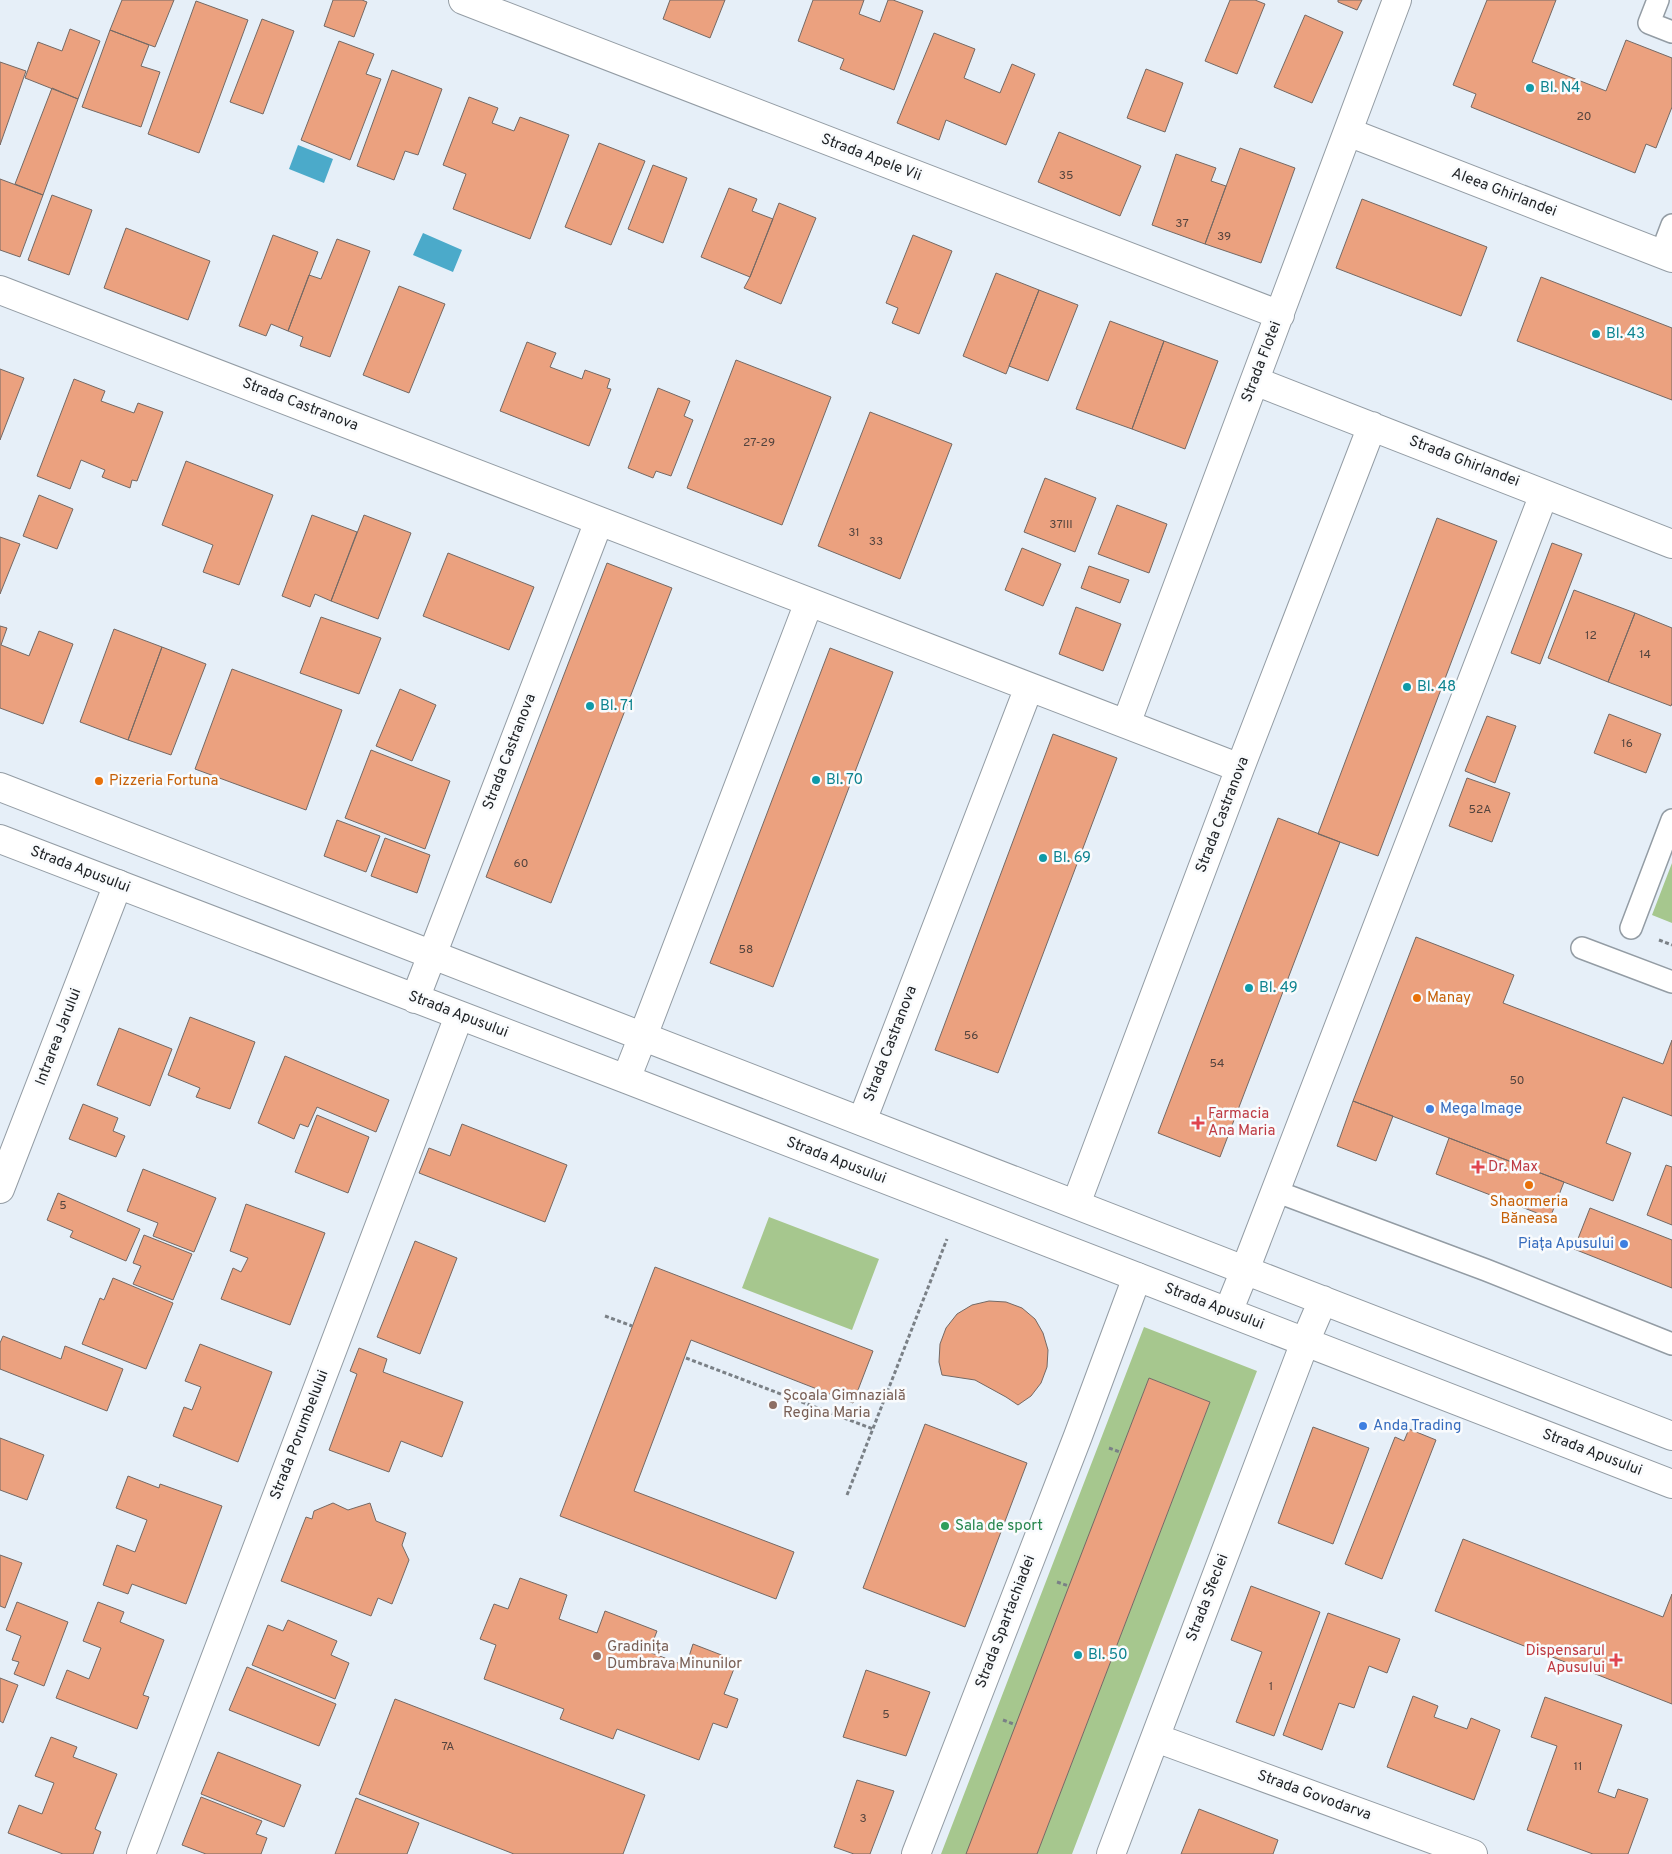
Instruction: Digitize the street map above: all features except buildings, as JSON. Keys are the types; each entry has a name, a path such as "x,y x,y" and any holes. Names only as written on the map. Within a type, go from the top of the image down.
{"street":[{"name":"Strada Apele Vii","path":"463,0 1280,315"},
{"name":"Strada Flotei","path":"1126,724 1397,0"},
{"name":"Aleea Ghirlandei","path":"1348,132 1666,256"},
{"name":"Strada Castranova","path":"0,290 1240,768"},
{"name":"Strada Ghirlandei","path":"1255,380 1672,544"},
{"name":"Strada Castranova","path":"1076,1204 1240,768 1372,426"},
{"path":"1228,1312 1544,494"},
{"name":"Strada Castranova","path":"415,999 599,520"},
{"path":"626,1079 809,602"},
{"name":"Strada Castranova","path":"862,1121 1029,687"},
{"path":"0,787 1672,1436"},
{"name":"Strada Apusului","path":"0,839 1672,1484"},
{"name":"Intrarea Jarului","path":"0,1189 118,884"},
{"name":"Strada Porumbelului","path":"141,1854 459,1016"},
{"name":"Strada Spartachiadei","path":"916,1854 1078,1436 1137,1277"},
{"name":"Strada Sfeclei","path":"1111,1854 1305,1342 1323,1300"},
{"name":"Strada Govodarva","path":"1156,1738 1473,1854"}],"lane":[{"path":"1658,0 1649,23 1672,32"},
{"name":"Aleea Ghirlandei","path":"1666,256 1672,225"},
{"path":"1631,928 1672,820"},
{"path":"1582,948 1672,982"},
{"path":"1275,1191 1486,1270 1672,1344"}],"path":[{"path":"847,1495 949,1233"},
{"path":"605,1316 632,1326"},
{"path":"686,1358 873,1429"}],"green space":[{"path":"1672,863 1672,923 1652,915"},
{"path":"769,1217 879,1259 852,1330 742,1288"},
{"path":"1144,1327 1257,1371 1072,1854 1037,1854 1210,1402 1149,1378 967,1854 941,1854"}],"water":[{"path":"298,145 333,159 324,183 289,169"},
{"path":"423,233 462,250 453,272 413,255"}],"place":[{"name":"Bl. N4","path":"1530,88"},
{"name":"Bl. 43","path":"1596,334"},
{"name":"Bl. 48","path":"1407,687"},
{"name":"Bl. 71","path":"590,706"},
{"name":"Bl. 70","path":"816,780"},
{"name":"Pizzeria Fortuna","path":"99,781"},
{"name":"Bl. 69","path":"1043,858"},
{"name":"Bl. 49","path":"1249,988"},
{"name":"Manay","path":"1417,998"},
{"name":"Mega Image","path":"1430,1109"},
{"name":"Farmacia Ana Maria","path":"1198,1123"},
{"name":"Dr. Max","path":"1478,1167"},
{"name":"Shaormeria Băneasa","path":"1529,1185"},
{"name":"Piața Apusului","path":"1624,1244"},
{"name":"Școala Gimnazială Regina Maria","path":"773,1405"},
{"name":"Anda Trading","path":"1363,1426"},
{"name":"Sala de sport","path":"945,1526"},
{"name":"Bl. 50","path":"1078,1655"},
{"name":"Gradinița Dumbrava Minunilor","path":"597,1656"},
{"name":"Dispensarul Apusului","path":"1616,1660"}]}
